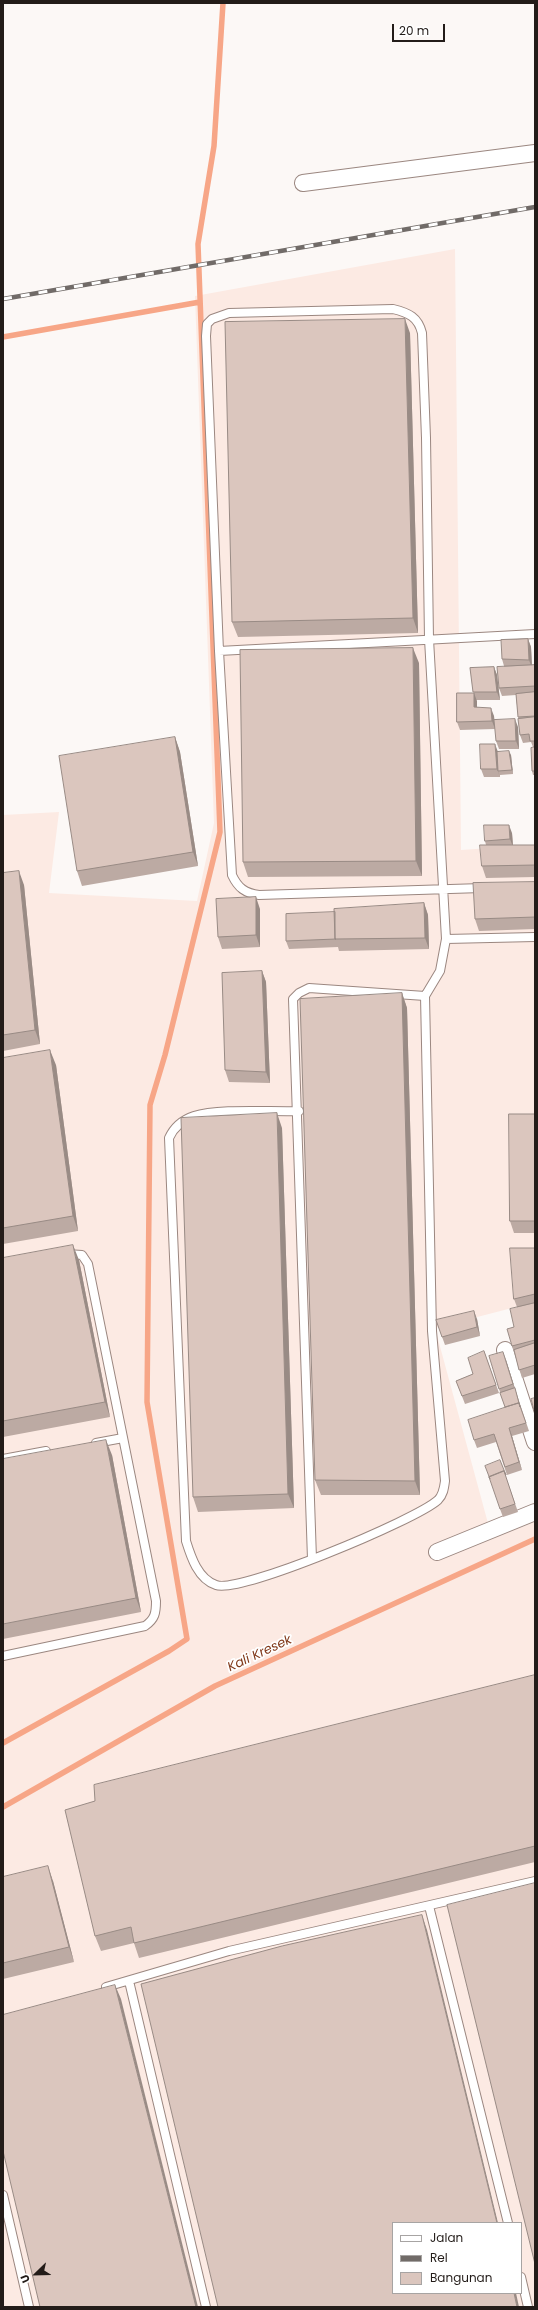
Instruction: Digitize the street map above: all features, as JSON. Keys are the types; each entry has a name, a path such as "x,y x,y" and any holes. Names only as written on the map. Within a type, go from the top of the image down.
{"street":[{"path":"303,183 535,152"},
{"path":"505,1350 535,1442"},
{"path":"437,1552 535,1512"}],"lane":[{"path":"299,1111 212,1113 193,1116 179,1123 172,1129 169,1138 186,1541 192,1561 204,1577 216,1585 233,1586 312,1559 405,1521 438,1500 444,1491 444,1460 432,1331 425,996 440,972 446,939 442,888 429,638 426,438 422,333 417,320 405,312 394,309 229,313 212,319 207,324 206,336 219,651 232,875 239,887 250,894 259,896 442,888 489,887"},
{"path":"219,651 429,638 535,634"},
{"path":"446,939 535,937"},
{"path":"312,1559 299,1111 292,1007 293,999 299,992 309,988 425,996"},
{"path":"3,1656 146,1626 155,1618 156,1601 88,1264 82,1255 70,1253 55,1256"},
{"path":"85,1445 123,1438"},
{"path":"3,1458 55,1450"},
{"path":"99,1989 229,1951 535,1882"},
{"path":"429,1906 508,2222"},
{"path":"129,1981 206,2307"},
{"path":"3,2195 29,2307"},
{"path":"522,2281 528,2307"}],"shaded area":[{"path":"455,249 461,850 535,845 535,1302 435,1328 492,1538 535,1522 535,2307 3,2307 3,815 59,812 49,893 197,901 214,823 195,296"}],"building":[{"path":"405,319 413,618 232,622 225,322"},
{"path":"528,639 529,660 502,659 501,640"},
{"path":"413,648 416,861 243,862 240,650"},
{"path":"535,665 535,686 499,688 497,667"},
{"path":"494,667 497,692 473,692 470,668"},
{"path":"535,692 535,716 518,717 516,694"},
{"path":"457,693 474,693 474,707 491,708 492,721 457,722"},
{"path":"535,717 535,741 530,741 529,734 520,735 518,719"},
{"path":"515,719 516,741 496,741 494,720"},
{"path":"175,737 193,852 77,871 59,756"},
{"path":"480,744 495,744 497,769 481,769"},
{"path":"535,747 535,771 532,771 531,748"},
{"path":"509,751 512,770 498,771 497,752"},
{"path":"484,825 509,825 510,839 485,841"},
{"path":"480,845 535,845 535,865 482,866"},
{"path":"19,871 35,1030 3,1035 3,873"},
{"path":"535,882 535,917 475,919 473,883"},
{"path":"256,897 256,935 218,937 216,899"},
{"path":"424,903 425,938 335,939 334,909"},
{"path":"335,912 336,939 286,941 286,914"},
{"path":"262,971 266,1072 225,1070 222,973"},
{"path":"402,993 415,1481 315,1480 300,999"},
{"path":"50,1050 73,1216 3,1228 3,1058"},
{"path":"277,1113 288,1494 193,1497 181,1118"},
{"path":"509,1114 535,1114 535,1221 510,1221"},
{"path":"73,1245 105,1402 3,1421 3,1258"},
{"path":"510,1248 535,1248 535,1294 514,1299"},
{"path":"535,1303 535,1340 512,1346 507,1329 514,1327 510,1309"},
{"path":"474,1311 477,1327 442,1337 436,1320"},
{"path":"535,1343 535,1365 519,1370 514,1350"},
{"path":"484,1351 496,1385 462,1396 456,1381 473,1374 468,1358"},
{"path":"503,1352 513,1384 499,1389 489,1356"},
{"path":"515,1388 519,1403 505,1407 500,1393"},
{"path":"535,1398 535,1414 531,1399"},
{"path":"519,1403 526,1423 509,1428 519,1462 505,1467 494,1434 474,1440 468,1420"},
{"path":"106,1440 136,1598 3,1624 3,1459"},
{"path":"500,1460 506,1475 504,1471 489,1477 485,1466"},
{"path":"504,1471 515,1504 500,1509 489,1477"},
{"path":"535,1675 535,1846 134,1943 131,1927 95,1936 65,1810 95,1801 94,1785"},
{"path":"48,1866 69,1947 3,1963 3,1877"},
{"path":"535,1883 535,2264 447,1905"},
{"path":"422,1915 497,2222 392,2222 392,2294 514,2294 517,2307 218,2307 141,1984 282,1946"},
{"path":"115,1985 196,2307 40,2307 3,2151 3,2015"}],"waterway":[{"path":"3,1743 169,1651 187,1639 147,1402 150,1105 165,1055 220,832 198,244 214,146 223,3"},
{"path":"3,337 200,302"},
{"name":"Kali Kresek","path":"3,1807 215,1686 535,1539"}],"railway":[{"path":"3,299 535,207"}]}
